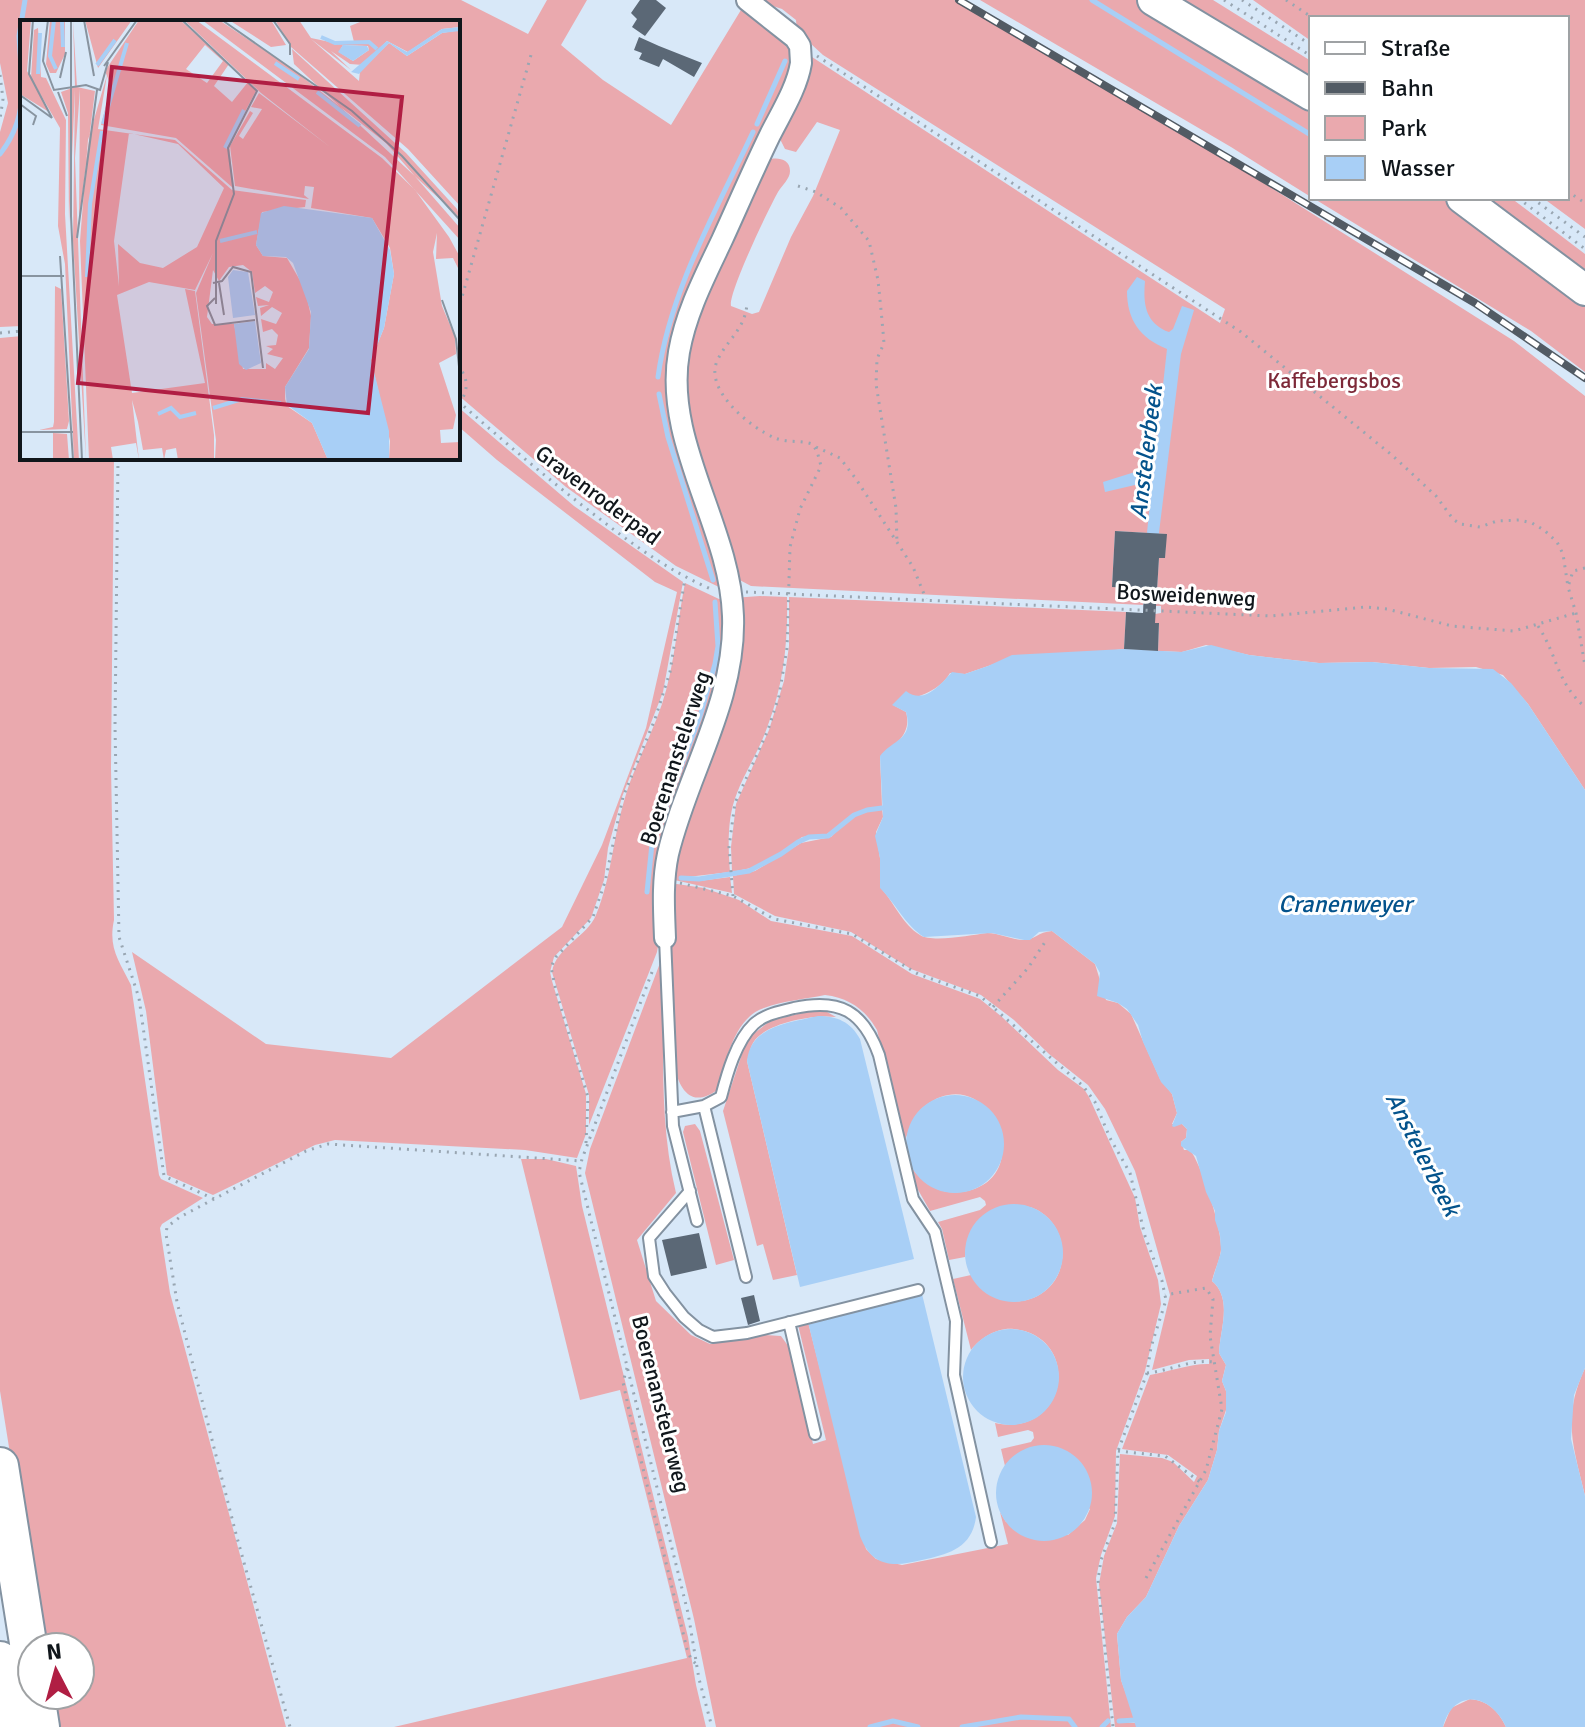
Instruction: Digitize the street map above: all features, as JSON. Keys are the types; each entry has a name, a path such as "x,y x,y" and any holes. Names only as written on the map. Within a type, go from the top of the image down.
{"highway":[{"path":"0,1466 26,1631"},
{"path":"0,1660 10,1727"}],"main road":[{"path":"1153,0 1309,94"},
{"path":"1465,200 1585,290"}],"street":[{"path":"747,0 788,31 800,46"},
{"name":"Boerenanstelerweg","path":"665,938 664,881 674,833 728,678 732,649 731,593 719,542 680,421 676,392 679,352 696,295 800,71 800,46"}],"lane":[{"path":"665,938 673,1126 697,1221"},
{"path":"672,1112 704,1106 721,1097 747,1031 771,1013 809,1005 840,1007 857,1015 871,1032 913,1199 935,1232 956,1321 954,1375 991,1542"},
{"path":"704,1106 746,1277"},
{"path":"690,1191 649,1238 654,1276 684,1317 713,1337 747,1333 918,1290"},
{"path":"789,1322 815,1434"}],"path":[{"path":"1224,0 1309,55"},
{"path":"1242,0 1309,44"},
{"path":"1286,0 1310,16"},
{"path":"800,46 1241,332 1393,456 1436,496 1446,512 1460,524 1480,527 1497,521 1519,520 1544,530 1557,542 1563,554 1585,666"},
{"path":"460,304 531,55"},
{"path":"0,75 3,99 0,119"},
{"path":"798,186 816,192 841,208 869,241 878,280 884,343 877,359 876,384 896,508 897,544"},
{"path":"1521,200 1585,249"},
{"path":"1535,200 1585,237"},
{"path":"747,304 741,329 715,364 715,381 736,412 775,438 805,441 840,458 913,567 926,599"},
{"path":"0,333 20,331"},
{"path":"460,369 467,384 460,401"},
{"name":"Gravenroderpad","path":"460,403 556,486 627,539 685,577 731,593"},
{"path":"733,896 730,841 735,803 768,730 782,681 787,648 790,547 800,509 821,466 814,446"},
{"path":"118,460 115,726 119,937 139,998 164,1176 214,1199"},
{"path":"1568,587 1573,571 1585,568"},
{"path":"586,1147 588,1097 551,967 556,957 593,917 605,882 623,797 655,719 670,672 685,577"},
{"name":"Bosweidenweg","path":"731,593 788,593 1271,616 1365,607 1387,609 1452,626 1514,631 1576,613"},
{"path":"1538,626 1550,644 1563,682 1572,696 1585,707"},
{"path":"664,881 708,888 733,896 774,919 852,934 907,969 980,996 1083,1086 1095,1102 1110,1138 1130,1173 1145,1236 1165,1295 1165,1307 1151,1347 1147,1373 1118,1451 1115,1523 1102,1556 1098,1580 1113,1727"},
{"name":"Boerenanstelerweg","path":"665,938 581,1161 582,1184 688,1613 712,1727"},
{"path":"993,1007 1028,968 1047,939"},
{"path":"290,1727 236,1534 177,1302 166,1234 171,1222 306,1151 328,1144 581,1161"},
{"path":"1146,1578 1200,1482 1210,1459 1222,1409 1210,1336 1213,1299 1206,1288 1165,1295"},
{"path":"1147,1373 1201,1360 1215,1362"},
{"path":"627,1368 623,1382 640,1462 687,1649 697,1665"},
{"path":"1118,1451 1165,1456 1176,1461 1200,1482"},
{"path":"640,1462 650,1460"}],"green space":[{"path":"0,0 461,0 528,34 547,0 587,0 561,45 603,80 671,125 744,5 789,41 794,62 672,367 723,589 676,566 566,487 460,397 460,20 20,20 20,326 0,327 0,132 8,103 0,63"},
{"name":"Kaffebergsbos","path":"754,0 954,0 1259,180 1514,341 1585,396 1585,790 1528,704 1503,675 1476,667 1319,663 1249,655 1206,645 1182,652 1158,651 1159,624 1155,623 1155,614 1161,613 1161,606 1156,606 1159,558 1165,558 1166,534 1115,531 1112,587 1144,589 1143,605 751,586 734,577 684,405 691,326 767,160 785,161 790,174 773,201 750,250 731,306 752,314 759,312 791,237 813,196 840,130 817,122 796,152 785,149 779,137 779,129 812,57 1220,323 1225,309 823,55 797,31 796,20 782,9"},
{"path":"980,0 1136,0 1158,13 1309,106 1309,196"},
{"path":"1174,0 1213,0 1309,60 1309,84"},
{"path":"1253,0 1585,0 1585,229 1546,200 1569,200 1569,16 1309,16 1309,40"},
{"path":"1316,200 1448,200 1585,303 1585,372 1531,331"},
{"path":"1481,200 1514,200 1585,254 1585,278"},
{"path":"20,336 20,460 114,460 112,939 131,985 159,1175 161,1179 203,1198 160,1228 170,1293 286,1727 54,1727 52,1711 96,1711 96,1631 38,1631 0,1391 0,338"},
{"path":"460,409 574,506 683,582 663,692 622,797 608,848 604,880 591,918 554,957 550,972 586,1094 586,1134 577,1158 525,1150 335,1140 315,1145 213,1195 167,1175 146,1011 132,952 266,1044 391,1058 562,927 602,845 646,728 677,592 655,582 460,428"},
{"path":"685,583 719,599 787,597 786,646 781,678 765,734 731,812 730,872 679,878 699,881 730,877 732,893 670,879 657,952 589,1125 589,1095 552,972 559,956 592,923 601,901 620,815 666,689"},
{"path":"789,597 1126,612 1124,649 994,664 965,674 950,673 939,686 895,706 906,712 907,726 901,738 880,757 882,806 858,812 827,834 802,837 779,854 751,868 732,872 731,847 736,804 769,730 784,681 789,646"},
{"path":"882,808 883,817 876,832 881,865 880,887 903,919 920,935 952,938 987,933 1024,940 1052,931 1095,964 1106,1000 1118,1003 1131,1014 1160,1079 1172,1094 1177,1113 1172,1124 1182,1124 1187,1129 1186,1138 1181,1142 1184,1150 1190,1150 1195,1157 1215,1213 1221,1250 1212,1281 1224,1305 1219,1353 1226,1365 1222,1381 1226,1391 1226,1410 1208,1480 1179,1526 1146,1597 1127,1617 1117,1634 1121,1680 1135,1718 1119,1722 1136,1723 1136,1727 1115,1727 1099,1584 1104,1556 1117,1523 1120,1454 1173,1462 1194,1482 1197,1476 1168,1455 1122,1449 1150,1375 1209,1364 1209,1359 1189,1360 1152,1370 1170,1295 1135,1171 1105,1109 1088,1085 981,995 911,969 851,932 775,916 734,894 733,876 755,871 801,843 831,837 843,824 859,814"},
{"path":"673,885 704,888 739,900 771,921 852,936 912,974 980,999 1058,1070 1084,1089 1089,1097 1135,1198 1140,1227 1158,1280 1161,1304 1145,1371 1116,1451 1115,1516 1096,1578 1111,1727 716,1727 694,1619 585,1173 590,1149 660,963 663,1013 674,1011 670,924","holes":["825,995 856,1006 877,1030 904,1141 921,1110 949,1095 969,1097 986,1109 998,1126 1002,1147 999,1167 985,1183 961,1192 945,1191 925,1182 910,1165 917,1188 930,1211 980,1197 985,1201 986,1205 980,1210 938,1222 949,1260 965,1257 969,1236 979,1220 994,1209 1004,1207 1027,1207 1039,1211 1048,1218 1060,1238 1062,1261 1059,1272 1045,1291 1035,1297 1005,1300 986,1291 971,1275 953,1279 971,1350 990,1334 1014,1329 1036,1336 1050,1349 1058,1366 1058,1385 1051,1402 1038,1416 1020,1424 995,1423 998,1437 1028,1430 1033,1432 1031,1442 1001,1449 1005,1466 1013,1457 1090,1509 1085,1520 1068,1535 1006,1522 1000,1512 1008,1544 902,1565 876,1559 866,1549 808,1322 798,1325 826,1440 813,1444 791,1350 781,1336 765,1335 710,1344 691,1335 656,1301 637,1240 676,1193 666,1128 663,1018 682,1087 690,1095 701,1097 716,1091 732,1043 753,1013 786,1002"]},
{"path":"813,1010 836,1017 815,1017 778,1025 759,1036 747,1061 797,1275 773,1280 763,1244 757,1246 723,1111 744,1048 752,1035 770,1021"},
{"path":"695,1124 700,1131 734,1260 716,1265 683,1132 685,1126"},
{"path":"521,1159 546,1159 576,1166 582,1206 688,1637 706,1727 394,1727 687,1658 620,1390 580,1400"},
{"path":"1585,1368 1585,1496 1574,1446 1572,1417"},
{"path":"1470,1699 1492,1707 1506,1727 1443,1727 1451,1708"}],"water":[{"path":"1137,277 1145,281 1147,312 1161,328 1169,332 1173,329 1182,306 1194,310 1181,354 1156,557 1147,533 1152,481 1105,492 1103,482 1154,466 1167,349 1142,333 1129,311 1127,291"},
{"name":"Cranenweyer","path":"1211,645 1249,655 1319,663 1372,662 1429,668 1493,669 1511,683 1528,704 1585,790 1585,1368 1574,1395 1571,1439 1585,1496 1585,1727 1506,1727 1491,1707 1473,1700 1455,1705 1443,1727 1136,1727 1121,1680 1117,1634 1127,1617 1146,1597 1179,1526 1208,1480 1226,1412 1226,1391 1222,1381 1226,1365 1219,1353 1224,1305 1212,1281 1221,1252 1215,1211 1196,1156 1181,1146 1187,1129 1182,1124 1172,1126 1177,1113 1172,1094 1161,1082 1138,1025 1127,1009 1097,996 1100,973 1095,964 1052,931 1039,932 1030,940 992,933 924,937 911,927 880,888 880,858 875,836 883,817 880,756 905,734 907,728 906,712 892,705 906,691 919,696 931,692 952,672 965,674 1012,655 1124,649 1181,652"},
{"path":"818,1016 843,1021 860,1039 914,1259 800,1287 747,1061 750,1049 764,1033 784,1024"},
{"path":"955,1095 974,1099 989,1110 1000,1125 1004,1144 1000,1163 989,1178 974,1189 955,1193 936,1189 921,1178 910,1163 906,1144 910,1125 921,1110 936,1099"},
{"path":"1014,1204 1033,1208 1049,1218 1059,1234 1063,1253 1059,1272 1049,1288 1033,1298 1014,1302 995,1298 979,1288 969,1272 965,1253 969,1234 979,1218 995,1208"},
{"path":"922,1294 976,1517 970,1536 958,1548 932,1558 893,1564 878,1560 865,1547 860,1536 808,1322"},
{"path":"1002,1329 1020,1329 1038,1337 1051,1350 1059,1368 1056,1396 1038,1417 1020,1425 1002,1425 984,1417 971,1404 963,1386 963,1368 971,1350 984,1337"},
{"path":"1044,1445 1062,1449 1078,1459 1088,1475 1092,1493 1088,1511 1078,1527 1062,1537 1044,1541 1026,1537 1010,1527 1000,1511 996,1493 1000,1475 1010,1459 1026,1449"}],"building":[{"path":"640,0 656,0 666,8 645,36 632,27 637,19 631,13"},
{"path":"639,37 702,63 694,77 663,59 659,67 639,59 642,53 634,50"},
{"path":"1115,531 1167,534 1165,558 1159,558 1155,623 1159,623 1158,651 1124,649 1126,612 1143,613 1144,589 1112,587"},
{"path":"699,1233 707,1268 671,1276 662,1240"},
{"path":"754,1295 760,1321 748,1325 741,1298"}],"waterway":[{"path":"22,20 25,0"},
{"path":"1092,0 1309,134"},
{"path":"20,30 20,52"},
{"path":"757,124 785,61"},
{"path":"0,154 10,139 20,111"},
{"path":"658,377 664,345 684,282 753,132"},
{"path":"659,394 668,437 713,580"},
{"path":"647,892 652,844 700,716 715,664 718,646 715,602"},
{"path":"681,878 699,879 749,871 809,837 828,836 854,815 882,808"},
{"path":"962,1727 1021,1717 1069,1719 1075,1727"},
{"path":"1119,1721 1135,1720"},
{"path":"870,1727 893,1721 918,1727"},
{"path":"1102,1727 1108,1721"}],"railway":[{"path":"959,0 1475,303 1585,378"}],"water label":[{"name":"Anstelerbeek","path":"1146,452"},
{"name":"Anstelerbeek","path":"1423,1154"}]}
